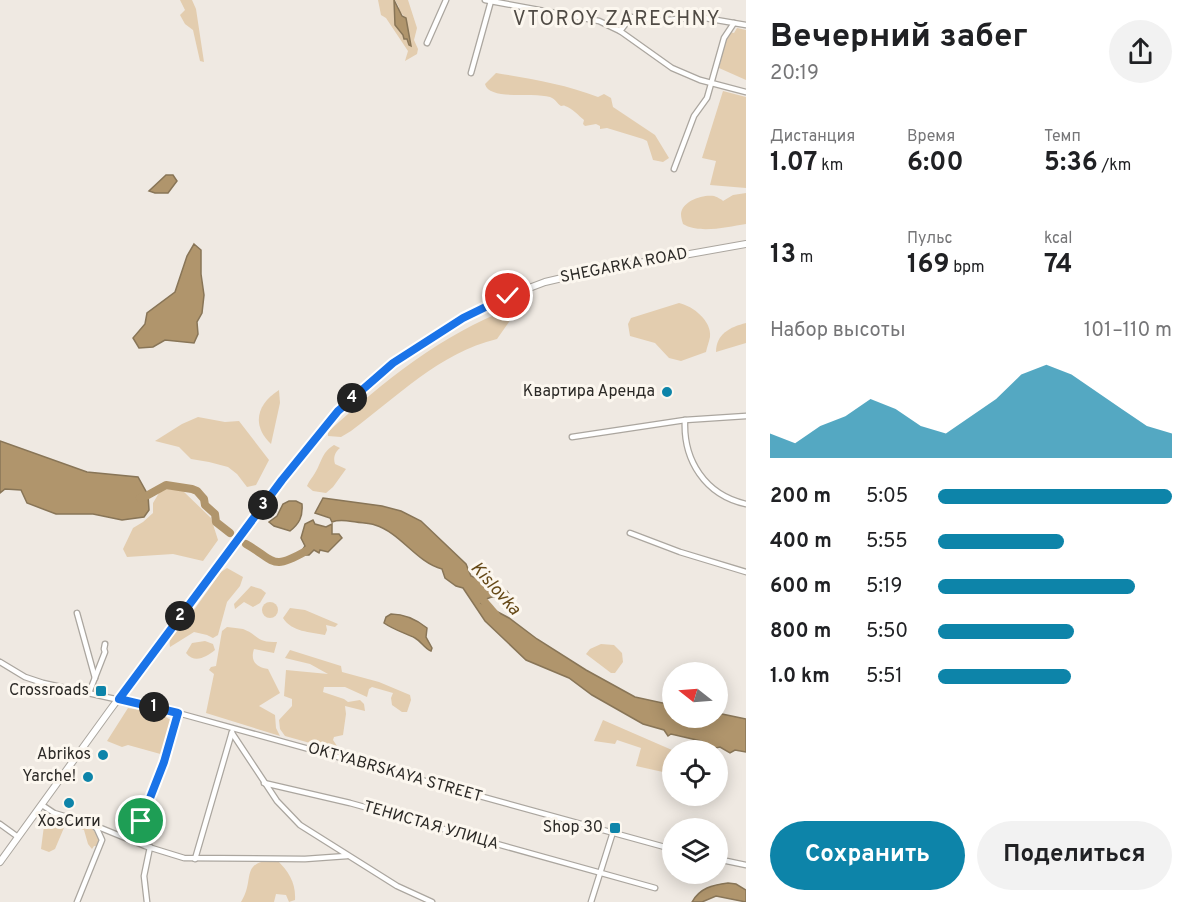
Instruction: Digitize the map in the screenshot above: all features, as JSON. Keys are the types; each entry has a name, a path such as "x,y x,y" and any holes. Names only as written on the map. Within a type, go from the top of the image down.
{"main road":[{"name":"SHEGARKA ROAD","path":"0,862 302,453 338,411 393,363 463,318 508,296 545,282 746,244"}],"street":[{"path":"427,43 446,0"},
{"path":"471,73 488,1 600,21 620,31 672,68 711,83 746,92"},
{"path":"620,31 630,17 657,21 699,17 746,25"},
{"path":"674,169 694,116 707,98 724,38 734,23"},
{"path":"572,437 685,420 746,416"},
{"path":"685,420 688,452 699,474 718,492 746,504"},
{"path":"630,533 690,556 746,573"},
{"path":"77,613 95,678"},
{"path":"89,693 105,652 105,644"},
{"name":"OKTYABRSKAYA STREET","path":"0,662 25,677 43,683 178,713 232,731 662,846"},
{"path":"131,839 141,821 164,762 178,713"},
{"path":"232,731 277,801 300,825 397,886 432,902"},
{"path":"195,859 232,731"},
{"name":"ТЕНИСТАЯ УЛИЦА","path":"264,783 350,803 512,849 601,871 655,888"},
{"path":"42,805 54,813 111,831 172,855 195,859 305,860 347,856"},
{"path":"0,824 18,837"},
{"path":"91,824 97,829 102,840"},
{"path":"77,902 102,840 111,831"},
{"path":"591,902 613,832"},
{"path":"147,902 144,876 150,847"},
{"path":"728,862 746,865"}],"shaded area":[{"path":"180,0 192,0 196,9 204,62 200,61 193,30 185,24 180,15 185,10"},
{"path":"378,0 394,0 395,24 409,45 406,18 398,10 399,7 395,0 408,0 417,28 414,40 418,49 417,54 405,61 408,51 386,18 381,15"},
{"path":"737,28 746,30 746,80 719,68 726,39 730,32 734,33"},
{"path":"496,73 560,85 598,97 604,94 611,98 613,107 655,135 669,158 663,162 653,160 647,141 643,139 607,128 600,129 600,126 596,124 585,126 584,120 575,112 568,107 561,106 550,97 503,94 488,89 485,84"},
{"path":"723,91 746,97 746,188 710,185 716,161 702,158"},
{"path":"746,193 746,224 697,229 683,224 682,209 694,199 715,196 723,201 733,195"},
{"path":"679,303 701,315 708,325 710,337 706,352 681,361 669,358 655,343 630,336 628,324 631,318"},
{"path":"511,308 511,319 497,339 456,354 419,378 351,431 341,437 328,436 330,430 350,412 415,360 461,331"},
{"path":"746,323 746,343 716,352 718,340 725,332"},
{"path":"279,390 280,403 271,444 261,430 259,415 266,402"},
{"path":"198,417 225,422 239,421 269,460 256,485 247,487 228,467 191,459 179,447 155,441"},
{"path":"334,445 340,448 335,455 335,464 346,469 326,493 313,491 307,486 324,454"},
{"path":"162,488 183,491 211,518 218,540 203,561 173,554 127,557 123,549 133,528 153,513 153,503"},
{"path":"227,568 243,577 240,586 227,602 218,635 213,638 194,632 170,647 173,634 179,627 191,621 194,610 221,572"},
{"path":"251,586 266,593 260,603 253,607 244,602 235,609 234,604"},
{"path":"270,602 276,604 278,610 276,616 270,618 264,616 262,610 264,604"},
{"path":"290,608 305,610 338,624 335,627 326,625 325,635 302,631 291,626 283,618"},
{"path":"227,627 243,629 261,640 277,642 274,653 254,649 253,657 257,665 268,669 280,693 259,706 275,715 276,728 280,736 206,713 214,674 209,670 216,666 222,631"},
{"path":"205,641 213,644 215,650 197,659 186,653 192,643"},
{"path":"601,644 614,645 622,653 623,662 615,673 611,673 586,654 590,649"},
{"path":"290,650 341,666 342,672 379,682 410,695 411,700 407,712 402,712 392,705 393,693 372,687 367,697 345,687 324,687 323,692 348,702 360,700 364,704 365,711 345,706 343,735 334,737 333,740 337,746 335,750 285,736 280,729 279,720 292,706 292,699 284,696 286,670 328,674 310,664 285,658"},
{"path":"128,708 158,714 173,722 164,755 128,745 122,747 107,741"},
{"path":"603,720 662,746 662,772 636,766 641,748 617,740 615,744 594,741"},
{"path":"45,818 72,822 92,829 99,837 97,846 92,849 84,830 66,823 55,849 49,852 41,849"},
{"path":"277,860 291,878 295,900 289,902 286,895 276,894 274,902 241,902 252,868 265,861"}],"water":[{"path":"394,0 402,16 406,18 411,46 395,25"},
{"path":"166,175 173,175 177,181 168,193 149,191"},
{"path":"194,244 201,250 204,295 202,313 197,322 198,334 194,343 165,340 153,347 139,348 133,338 145,324 147,313 175,292 187,256"},
{"path":"0,441 87,472 138,477 148,495 149,510 144,517 122,520 93,514 56,514 27,503 21,490 5,489 0,493"},
{"path":"323,498 382,506 401,511 421,521 466,564 471,576 507,591 509,594 507,598 493,597 481,603 509,618 586,670 635,697 662,703 662,728 728,728 728,715 746,719 746,752 735,750 728,752 728,740 697,740 671,734 668,736 664,730 643,724 592,695 569,678 526,660 485,621 463,588 445,578 442,569 424,560 393,534 368,523 344,520 332,522 330,518 315,513"},
{"path":"289,501 302,504 300,520 290,531 269,522 277,516 283,504"},
{"path":"313,520 315,524 326,527 332,524 332,534 339,534 342,538 328,552 320,550 319,553 314,550 309,555 299,555 305,546 301,538 305,524"},
{"path":"391,614 410,618 427,628 426,637 432,648 431,651 415,638 384,623 386,617"},
{"path":"736,884 746,890 746,902 716,896 702,902 692,902 699,893 717,885"}],"waterway":[{"name":"Kislovka","path":"140,498 166,485 192,489 197,491 204,499 205,505 215,514 216,522 230,533"},
{"name":"Kislovka","path":"246,544 269,559 280,562 306,551"},
{"name":"Kislovka","path":"477,593 496,615"}],"place":[{"name":"Квартира Аренда","path":"667,392"},
{"name":"Crossroads","path":"101,691"},
{"name":"Abrikos","path":"103,755"},
{"name":"Yarche!","path":"88,777"},
{"name":"ХозСити","path":"69,803"},
{"name":"Shop 30","path":"615,828"}],"district":[{"name":"VTOROY ZARECHNY","path":"617,20"}],"route":[{"path":"141,821 164,762 178,713 119,699 302,453 338,411 393,363 463,318 508,296"}]}
